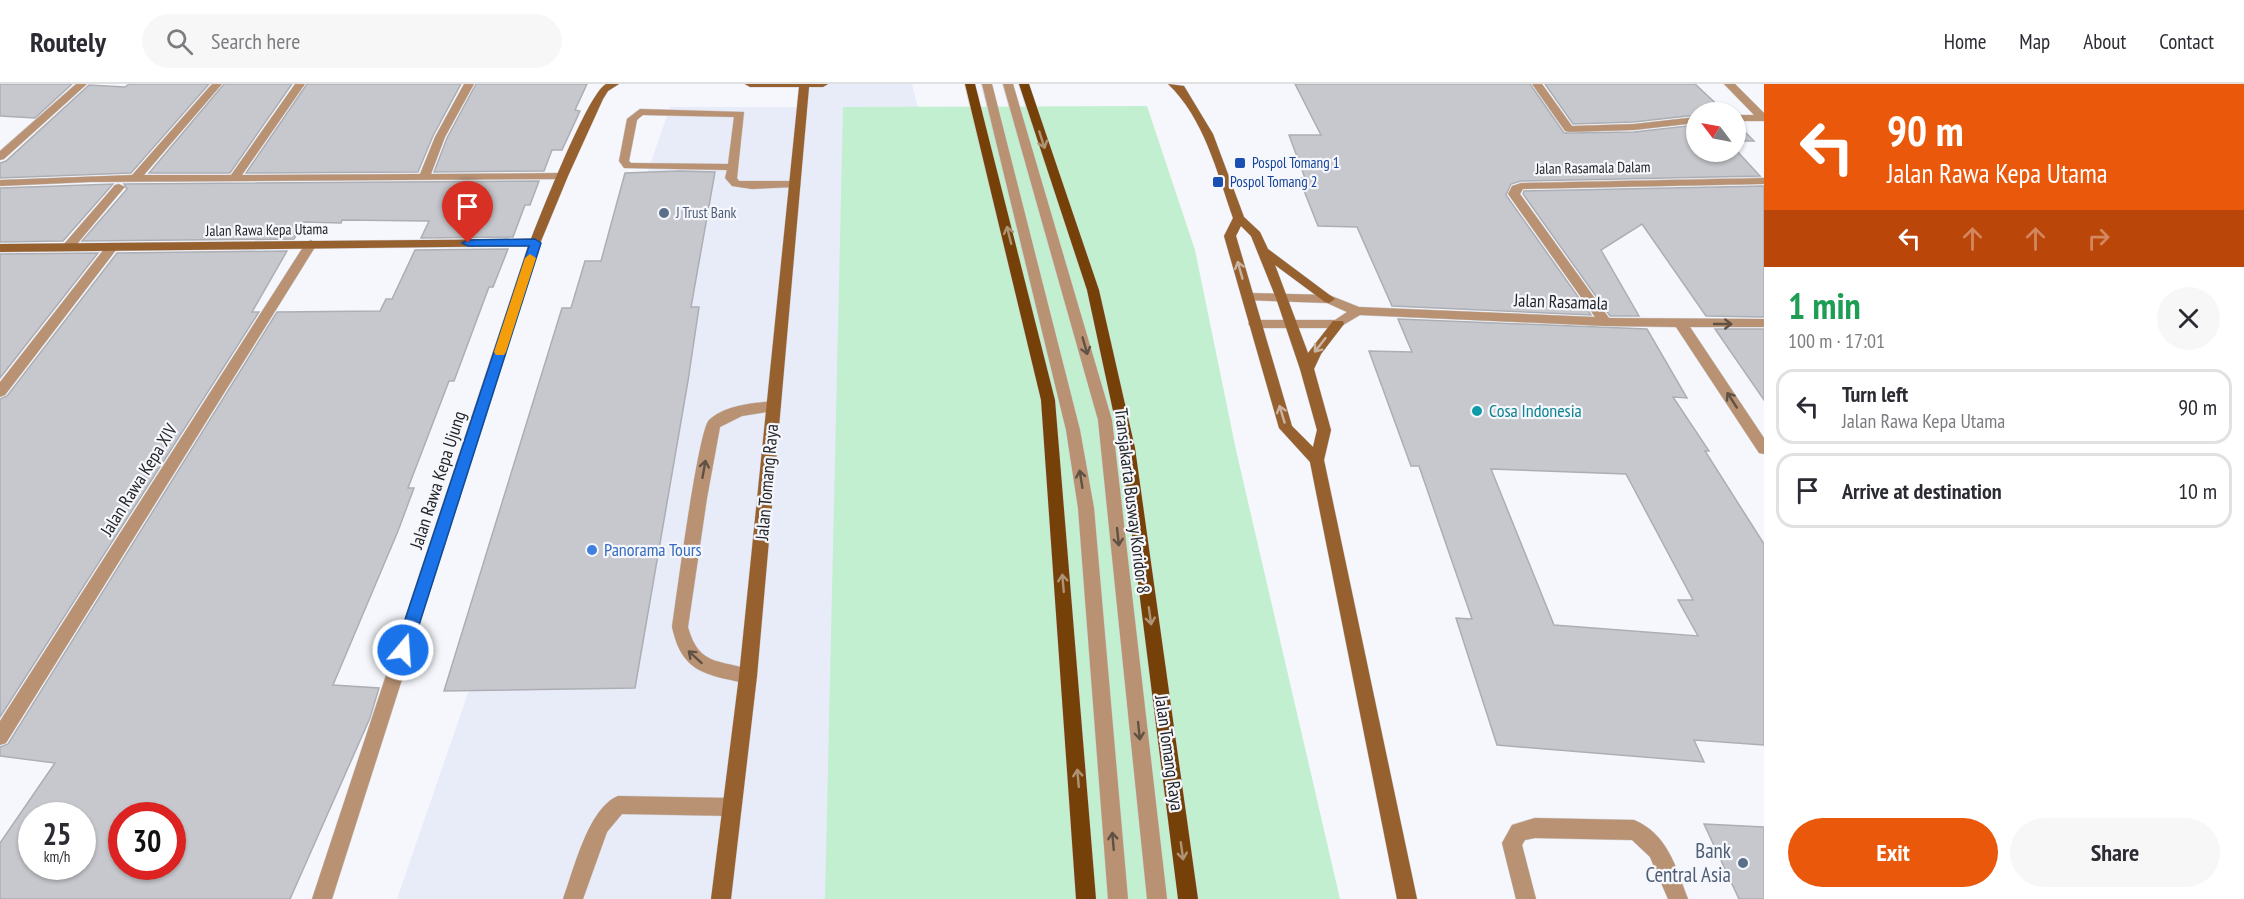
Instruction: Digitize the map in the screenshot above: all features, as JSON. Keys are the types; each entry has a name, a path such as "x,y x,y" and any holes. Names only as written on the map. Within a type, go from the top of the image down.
{"main road":[{"path":"970,84 1048,400 1086,899"},
{"name":"Jalan Tomang Raya","path":"1024,84 1093,290 1128,448 1188,899"}],"street":[{"path":"0,157 82,84"},
{"path":"135,179 217,84"},
{"path":"234,178 300,84"},
{"path":"424,178 440,137 469,84"},
{"name":"Jalan Rawa Kepa Ujung","path":"322,899 535,243 562,176 598,99 604,89 614,84"},
{"path":"750,84 824,84"},
{"path":"987,84 1073,430 1086,508 1118,899"},
{"name":"Transjakarta Busway Koridor 8","path":"1008,84 1105,420 1157,899"},
{"path":"1537,84 1569,129 1634,127 1686,121"},
{"path":"1729,84 1764,118"},
{"name":"Jalan Tomang Raya","path":"721,899 748,676 804,85"},
{"path":"1180,86 1208,134 1239,218 1256,235 1282,298 1289,324 1307,369 1324,430 1317,460 1407,899"},
{"path":"734,167 628,166 624,161 632,118 640,112 740,114 734,167 730,178 736,184 752,186 795,184"},
{"path":"1746,118 1764,118"},
{"path":"0,183 135,179 562,176"},
{"name":"Jalan Rasamala Dalam","path":"1605,322 1514,194 1516,188 1521,186 1764,181"},
{"path":"68,247 119,187"},
{"path":"1239,218 1230,236 1286,428 1317,460"},
{"name":"Jalan Rawa Kepa Utama","path":"0,248 535,243"},
{"name":"Jalan Rawa Kepa XIV","path":"0,737 311,244"},
{"path":"0,392 112,247"},
{"path":"1263,251 1329,299"},
{"name":"Jalan Rasamala","path":"1248,297 1329,299 1357,311 1605,322 1764,323"},
{"path":"1307,369 1315,352 1338,324 1357,311"},
{"path":"1254,324 1338,324"},
{"path":"1681,324 1764,449"},
{"path":"748,676 709,668 693,658 683,645 680,627 699,498 713,425 729,415 748,409 774,406"},
{"path":"573,899 600,826 618,805 732,807"},
{"path":"1526,899 1512,843 1519,832 1535,828 1634,830 1648,837 1659,852 1678,899"}],"shaded area":[{"path":"800,84 912,84 927,144 991,899 397,899 670,107 799,107"}],"green space":[{"path":"1147,106 1195,250 1236,450 1340,899 825,899 843,107"}],"building":[{"path":"0,84 72,84 35,118 0,116"},
{"path":"129,84 209,84 131,173 0,178 0,163 6,161 89,85 125,87"},
{"path":"224,84 292,84 230,173 149,173"},
{"path":"307,84 461,84 433,136 418,172 246,173"},
{"path":"476,84 587,84 575,110 580,111 562,150 552,150 544,171 434,172 447,138"},
{"path":"1295,84 1530,84 1564,133 1634,132 1686,126 1686,162 1746,161 1760,176 1521,181 1511,184 1506,195 1591,315 1392,306 1357,227 1318,226 1299,178 1305,178 1289,135 1321,135"},
{"path":"1545,84 1695,84 1714,102 1686,102 1686,116 1634,122 1573,124"},
{"path":"1746,133 1754,141 1746,141"},
{"path":"715,172 691,307 699,307 688,381 635,688 444,691 562,308 571,308 585,261 601,261 625,173"},
{"path":"539,181 530,205 525,205 513,237 421,238 429,221 342,220 341,223 304,222 294,239 82,241 127,189 124,184"},
{"path":"113,184 63,241 0,242 0,188"},
{"path":"1764,186 1764,317 1706,316 1642,224 1601,250 1639,316 1610,316 1523,194 1524,191"},
{"path":"508,249 493,287 489,287 454,381 449,381 408,488 414,488 398,531 333,685 379,688 370,718 290,899 0,899 0,843 18,817 18,880 96,880 96,802 28,802 55,763 0,756 0,747 8,744 277,312 380,311 386,299 392,299 415,250"},
{"path":"287,251 252,312 259,312 0,717 0,399 7,396 117,253"},
{"path":"98,253 0,378 0,254"},
{"path":"1398,319 1647,329 1687,398 1673,397 1709,451 1705,451 1764,544 1764,745 1694,740 1704,762 1497,745 1456,618 1472,619 1419,466 1411,466 1369,351 1412,352","holes":["1491,469 1626,474 1693,600 1678,600 1698,636 1554,625"]},
{"path":"1715,329 1764,329 1764,400"},
{"name":"Bank Central Asia","path":"1704,824 1764,827 1764,899 1739,899"}],"slow traffic":[{"path":"500,352 530,258"}],"place":[{"name":"Pospol Tomang 1","path":"1240,163"},
{"name":"Pospol Tomang 2","path":"1218,182"},
{"name":"J Trust Bank","path":"664,213"},
{"name":"Cosa Indonesia","path":"1477,411"},
{"name":"Panorama Tours","path":"592,550"},
{"name":"Bank Central Asia","path":"1743,863"}],"route":[{"path":"403,650 535,243 468,243"}]}
